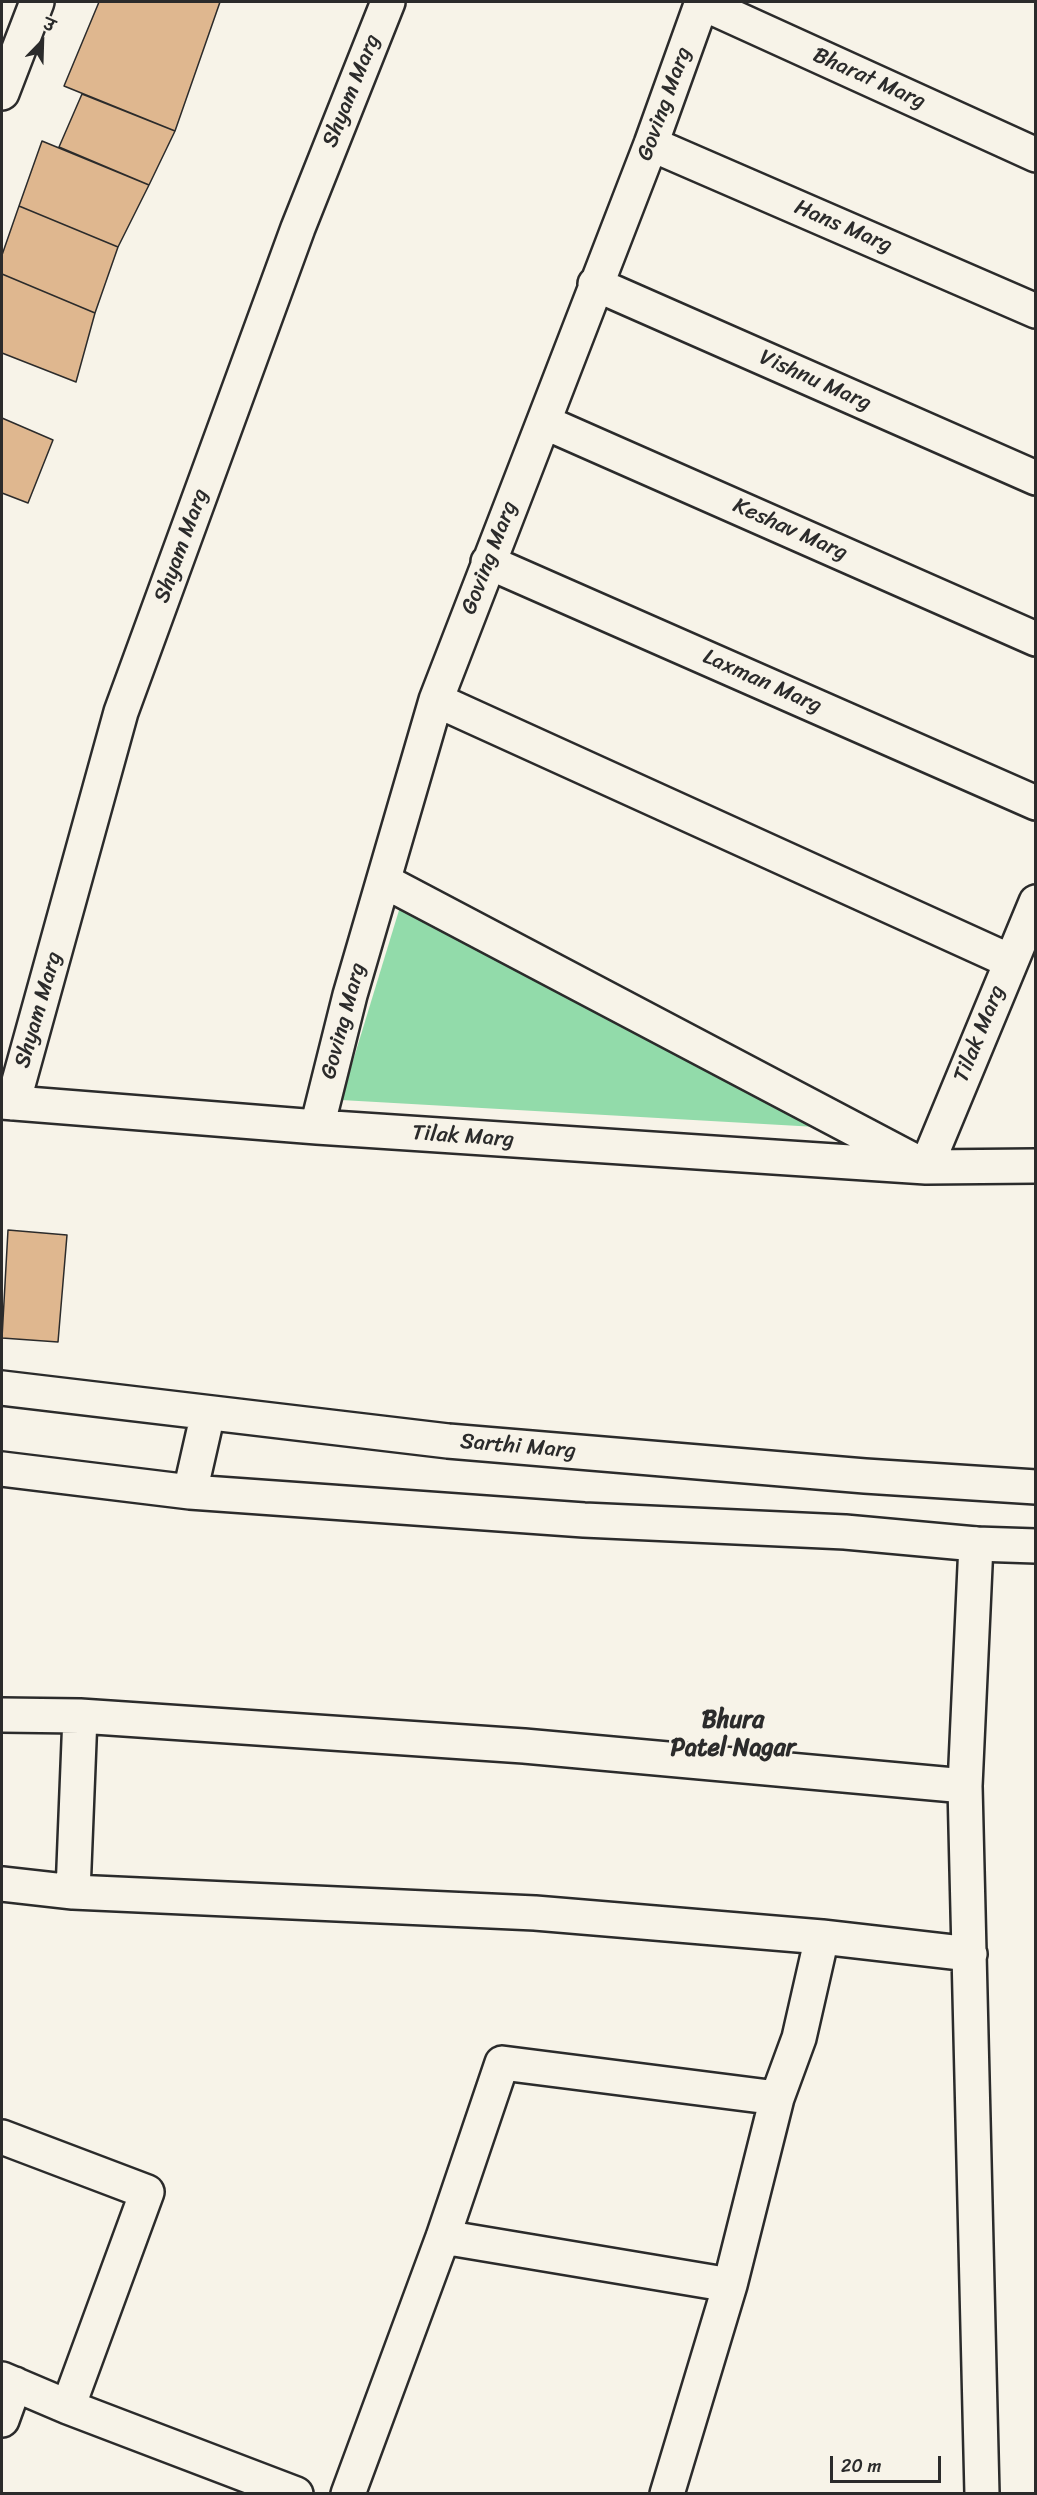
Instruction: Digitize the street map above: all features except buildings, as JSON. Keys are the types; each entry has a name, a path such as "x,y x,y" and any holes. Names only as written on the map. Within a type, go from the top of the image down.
{"street":[{"path":"2,93 37,2"},
{"name":"Shyam Marg","path":"7,1102 122,712 298,228 388,2"},
{"name":"Goving Marg","path":"317,1127 350,995 436,700 651,144 702,2"},
{"name":"Bharat Marg","path":"702,2 1035,155"},
{"name":"Hans Marg","path":"651,144 1035,311"},
{"name":"Vishnu Marg","path":"595,284 1035,477"},
{"name":"Keshav Marg","path":"544,422 1035,639"},
{"name":"Laxman Marg","path":"488,562 1035,803"},
{"path":"436,700 1010,961"},
{"path":"384,881 926,1167"},
{"name":"Tilak Marg","path":"926,1167 1035,902"},
{"name":"Tilak Marg","path":"7,1102 317,1127 926,1167 1035,1166"},
{"name":"Sarthi Marg","path":"2,1388 448,1441 865,1476 1035,1487"},
{"path":"190,1492 208,1413"},
{"path":"2,1469 190,1492 584,1520 845,1532 976,1544 1035,1546"},
{"path":"976,1544 965,1786 982,2493"},
{"path":"2,1715 80,1716 524,1746 965,1786"},
{"path":"73,1892 80,1716"},
{"path":"2,1884 73,1892 535,1913 822,1937 970,1954"},
{"path":"667,2493 730,2285 777,2098 799,2038 822,1937"},
{"path":"348,2493 443,2237 501,2063 777,2098"},
{"path":"2,2137 147,2192 68,2407"},
{"path":"443,2237 730,2285"},
{"path":"2,2420 8,2382 296,2493"}],"green space":[{"path":"400,907 887,1131 341,1100"}],"district":[{"name":"Bhura Patel Nagar","path":"733,1735"}]}
